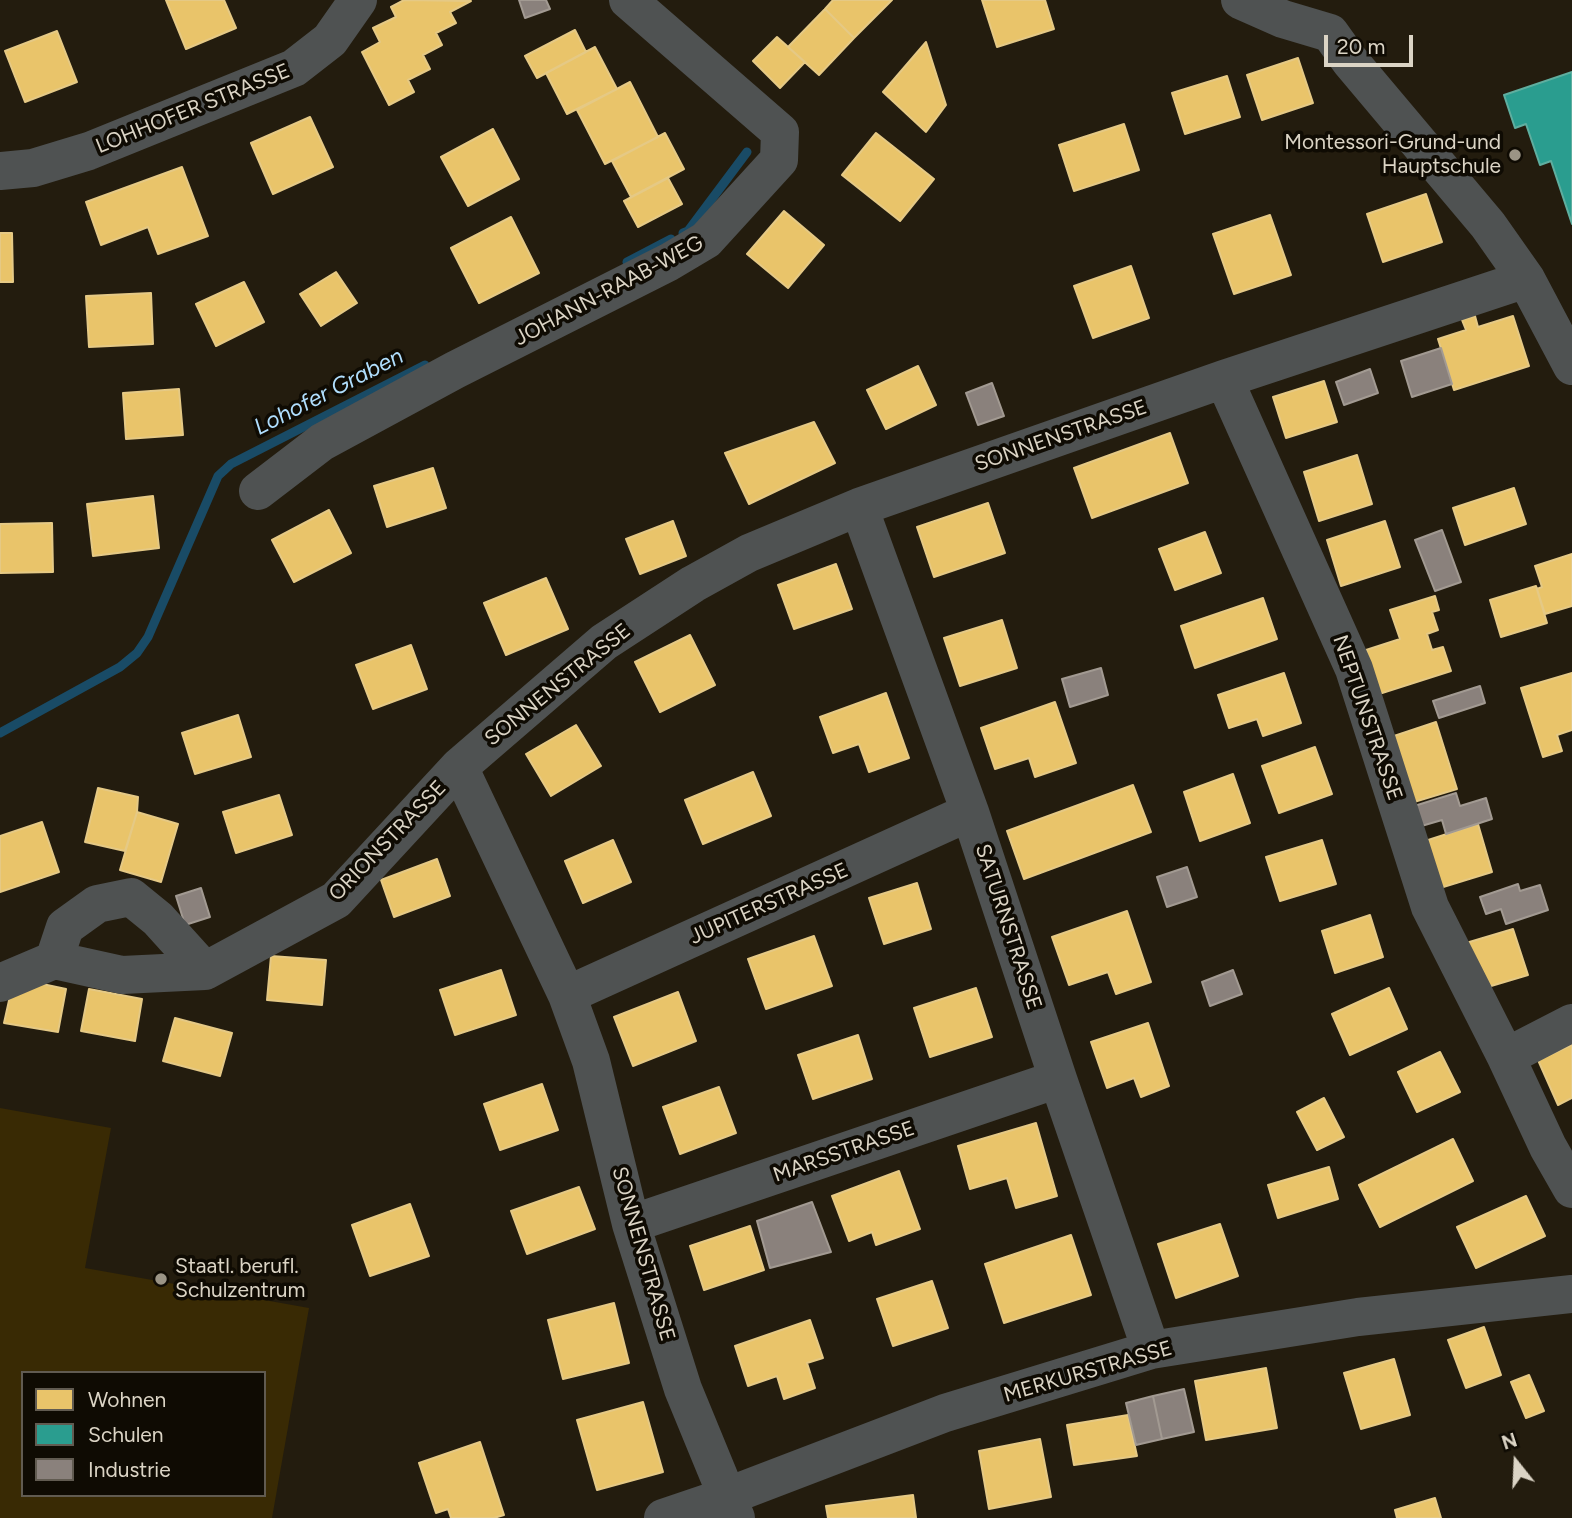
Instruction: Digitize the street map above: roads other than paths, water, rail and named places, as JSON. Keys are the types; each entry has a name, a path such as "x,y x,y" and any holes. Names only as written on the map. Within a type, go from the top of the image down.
{"street":[{"name":"LOHHOFER STRASSE","path":"0,171 33,168 89,151 294,68 330,40 358,0"},
{"name":"JOHANN-RAAB-WEG","path":"258,491 322,442 455,370 669,262 706,240 779,160 780,132 628,0"},
{"path":"1240,0 1283,19 1329,16 1350,61 1488,225 1526,279 1572,366"},
{"name":"SONNENSTRASSE","path":"732,1507 683,1389 631,1224 591,1061 568,995 458,767 604,642 693,584 749,553 859,507 1224,379 1526,279"},
{"name":"NEPTUNSTRASSE","path":"1224,379 1354,669 1430,907 1548,1147 1572,1189"},
{"name":"SATURNSTRASSE","path":"859,507 970,812 1151,1350"},
{"name":"ORIONSTRASSE","path":"54,960 122,975 205,971 336,900 458,767"},
{"name":"JUPITERSTRASSE","path":"568,995 970,812"},
{"path":"0,983 54,960 65,927 97,904 131,897 158,919 205,971"},
{"path":"1506,1057 1572,1023"},
{"name":"MARSSTRASSE","path":"631,1224 1058,1079"},
{"name":"MERKURSTRASSE","path":"663,1518 732,1507 945,1413 1151,1350 1358,1317 1572,1294"}],"waterway":[{"name":"Lohofer Graben","path":"683,233 688,231 747,152"},
{"name":"Lohofer Graben","path":"627,262 671,239"},
{"name":"Lohofer Graben","path":"0,733 120,667 137,653 148,637 218,476 231,464 425,365"}],"place":[{"name":"Montessori-Grund-und Hauptschule","path":"1515,155"},
{"name":"Staatl. berufl. Schulzentrum","path":"161,1279"}]}
